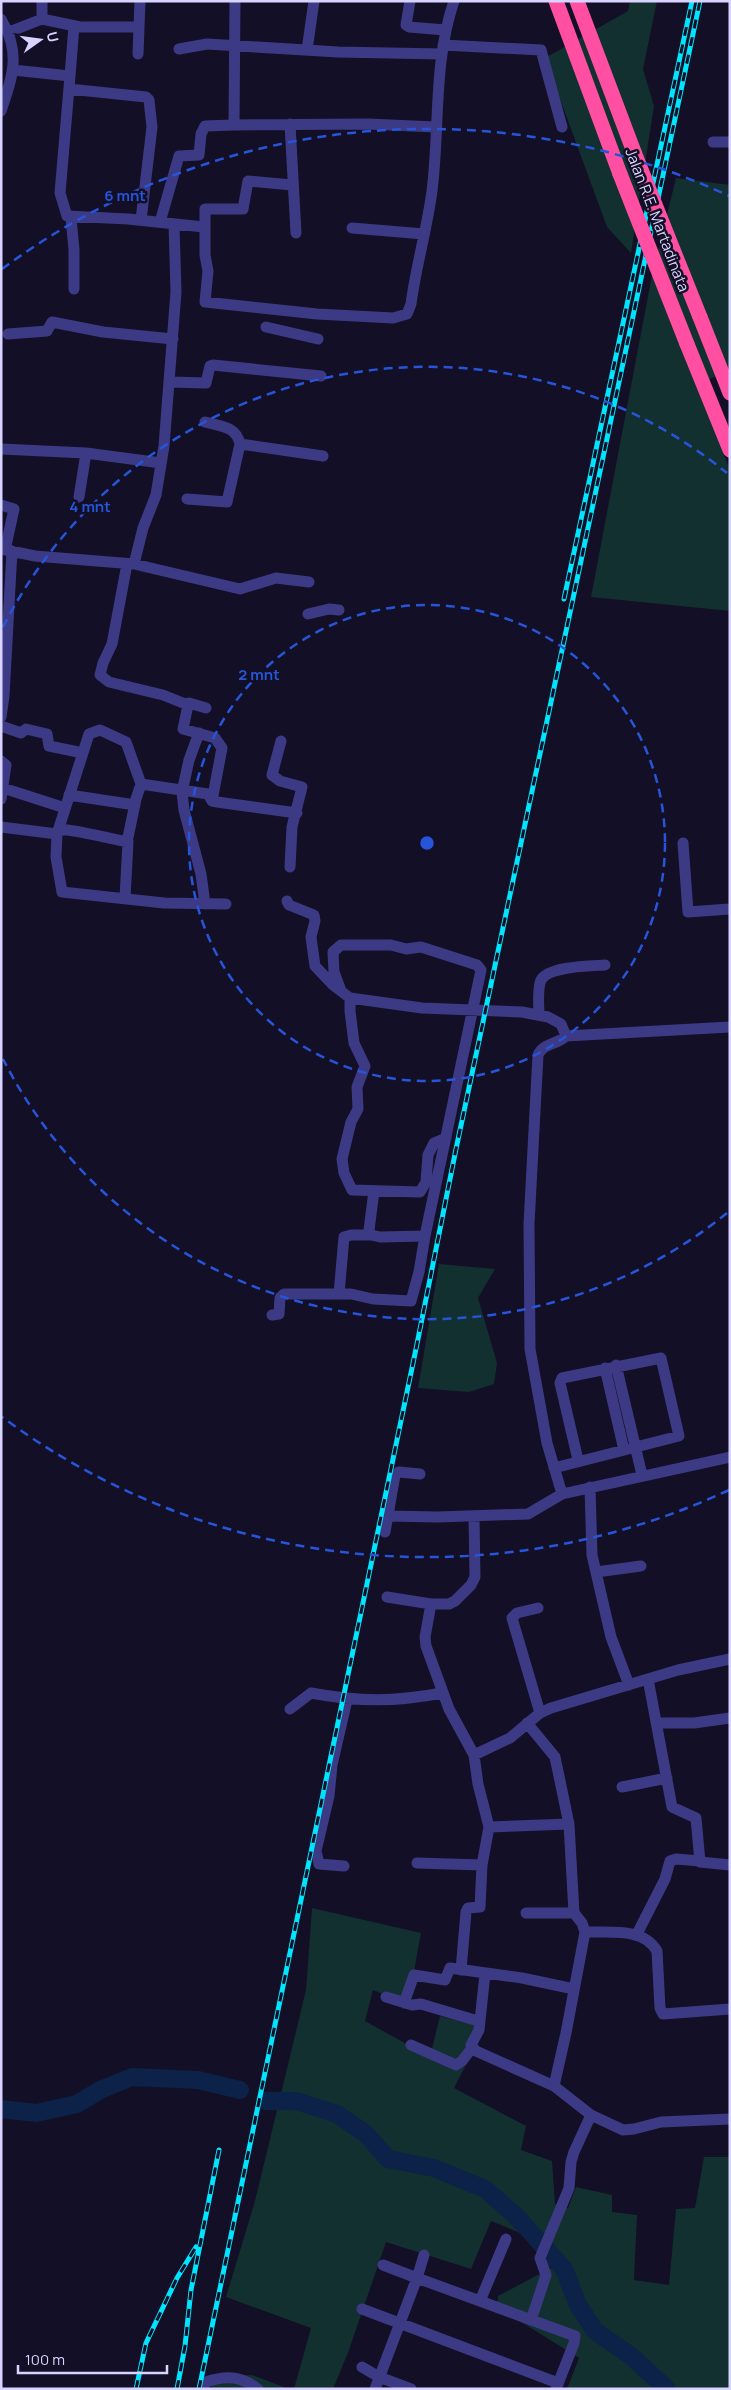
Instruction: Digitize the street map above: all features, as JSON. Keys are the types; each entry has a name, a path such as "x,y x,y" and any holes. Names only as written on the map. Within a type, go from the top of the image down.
{"highway":[{"name":"Jalan R.E. Martadinata","path":"556,1 620,174 730,450"},
{"name":"Jalan R.E. Martadinata","path":"577,1 634,152 730,394"}],"street":[{"path":"42,1 42,19"},
{"path":"138,54 140,1"},
{"path":"234,125 235,1"},
{"path":"307,50 314,1"},
{"path":"410,1 406,25 408,27 445,30"},
{"path":"292,185 248,181 243,209 206,208 204,227 208,271 204,298 206,302 317,314 393,318 401,317 410,310 432,191 435,127 442,50 445,30 454,1"},
{"path":"1,19 9,32 12,44 13,70 1,111"},
{"path":"9,32 42,19 74,26 139,27"},
{"path":"74,26 60,193 65,213 71,218 141,220 204,227"},
{"path":"180,48 207,44 307,50 541,50 562,127"},
{"path":"13,70 70,76"},
{"path":"69,90 146,97 149,100 152,127 141,220"},
{"path":"290,124 296,233"},
{"path":"160,222 179,156 199,155 201,134 205,126 368,124 435,127"},
{"path":"713,142 730,142"},
{"path":"71,218 74,250 74,289"},
{"path":"174,224 176,292 173,339 170,382 156,495 130,564 112,644 100,670 102,678 109,682 164,695 188,705 189,703 206,708"},
{"path":"352,228 424,234"},
{"path":"8,334 47,331 52,322 103,332 173,339"},
{"path":"266,327 318,339"},
{"path":"170,382 204,383 207,381 210,366 213,365 321,376"},
{"path":"187,499 226,502 240,444 235,432 230,428 205,422"},
{"path":"240,444 323,456"},
{"path":"1,449 86,453 161,463"},
{"path":"79,497 86,453"},
{"path":"1,505 14,509 6,550 4,696 1,717"},
{"path":"6,550 35,556 130,564 240,589 276,578 309,582"},
{"path":"308,614 329,609 339,610"},
{"path":"188,705 183,729 215,738 222,748 212,800"},
{"path":"1,726 21,733 26,729 44,732 47,734 49,746 83,753"},
{"path":"125,898 127,842 141,784 128,744 100,730 93,731 86,739 58,832 56,857 62,892 164,903 226,904"},
{"path":"199,733 189,760 182,792 184,810 196,852 205,904"},
{"path":"281,741 272,775 280,781 301,786 297,813 292,827 290,867"},
{"path":"1,760 6,765 2,794 65,808"},
{"path":"141,784 182,792 208,794 212,800 297,813"},
{"path":"69,795 135,805"},
{"path":"1,827 58,832 83,831 113,841 127,842"},
{"path":"682,843 688,912 730,909"},
{"path":"287,901 289,905 314,915 315,921 311,937 315,966 350,998 422,1008 474,1009 539,1015 558,1022 564,1027 566,1036"},
{"path":"272,1315 279,1314 282,1294 339,1294 373,1299 411,1301 420,1272 425,1236 481,974 480,967 452,955 421,947 406,949 390,945 353,944 337,947 333,952 332,960 341,991"},
{"path":"539,1015 541,982 544,977 567,968 605,965"},
{"path":"350,998 354,1043 365,1066 357,1087 358,1109 351,1122 344,1144 342,1166 352,1190 420,1192 426,1182 429,1151 434,1143 446,1138"},
{"path":"562,1494 554,1468 531,1359 529,1224 538,1055 546,1046 560,1041 566,1036 730,1027"},
{"path":"371,1235 369,1230 374,1191"},
{"path":"339,1294 344,1237 351,1235 380,1237 425,1236"},
{"path":"554,1468 578,1460 679,1436 661,1358 611,1367 560,1380 578,1460"},
{"path":"611,1367 630,1448 642,1475"},
{"path":"388,1516 528,1514 562,1494 730,1457"},
{"path":"385,1532 395,1475 399,1472 420,1474"},
{"path":"590,1487 591,1548 611,1637 629,1685"},
{"path":"387,1598 431,1604 452,1603 473,1581 474,1516"},
{"path":"596,1572 641,1566"},
{"path":"431,1604 425,1641 442,1693 474,1755 478,1784 489,1827 482,1865 480,1907 468,1908 466,1912 461,1970"},
{"path":"538,1608 517,1613 512,1618 540,1713"},
{"path":"474,1755 510,1738 540,1713 648,1679 730,1658"},
{"path":"648,1679 672,1807 696,1818 700,1861"},
{"path":"290,1709 312,1693 347,1700 398,1700 442,1693"},
{"path":"344,1866 319,1864 316,1851 329,1796 332,1765 347,1700"},
{"path":"657,1724 694,1723 730,1718"},
{"path":"527,1723 555,1758 569,1824 574,1914 582,1923 585,1932 554,2086"},
{"path":"622,1787 667,1778"},
{"path":"489,1827 569,1824"},
{"path":"637,1934 665,1879 670,1861 676,1859 730,1865"},
{"path":"417,1863 482,1865"},
{"path":"526,1913 574,1914"},
{"path":"585,1932 637,1934 654,1946 657,1951 660,2008 663,2014 730,2010"},
{"path":"404,2003 414,1975 445,1980 450,1968 522,1978 574,1988"},
{"path":"412,2045 456,2065 462,2062 472,2048 472,2043 479,2030 478,2021 485,1974"},
{"path":"386,1997 415,2006 421,2004 478,2021"},
{"path":"472,2048 554,2086 591,2115 623,2130 661,2122 730,2119"},
{"path":"531,2320 546,2275 540,2258 569,2188 574,2152 591,2115"},
{"path":"480,2301 506,2239"},
{"path":"375,2389 418,2278 424,2255"},
{"path":"362,2309 557,2386 575,2336 383,2265"},
{"path":"362,2367 379,2377 411,2389"},
{"path":"204,2389 206,2382 227,2377 246,2380 258,2389"}],"green space":[{"path":"630,1 657,1 643,69 654,106 631,253 607,227 545,58 628,11"},
{"path":"676,178 730,185 730,370 696,385 730,470 730,611 591,597 652,275"},
{"path":"439,1264 495,1269 478,1298 497,1363 494,1384 469,1392 418,1388"},
{"path":"312,1908 421,1933 408,2004 373,1990 365,2021 430,2057 440,2016 485,2028 454,2088 526,2126 521,2150 552,2161 555,2204 568,2208 576,2187 612,2195 612,2212 637,2215 634,2280 669,2285 676,2209 695,2208 704,2157 730,2157 730,2389 567,2389 579,2358 497,2307 498,2296 551,2268 555,2247 491,2221 471,2269 386,2242 349,2350 333,2389 294,2389 311,2328 226,2297 255,2201 306,1990"},
{"path":"252,2375 289,2389 211,2389 213,2376"}],"waterway":[{"path":"1,2109 36,2113 77,2104 100,2090 132,2077 198,2080 240,2090"},
{"path":"265,2101 296,2101 337,2114 366,2134 388,2159 434,2168 485,2189 515,2215 564,2269 578,2305 595,2331 631,2356 667,2389"}],"railway":[{"path":"564,599 692,1"},
{"path":"199,2389 456,1149 700,1"},
{"path":"177,2389 185,2346 191,2290 219,2150"},
{"path":"136,2389 146,2343 177,2278 196,2247"}]}
